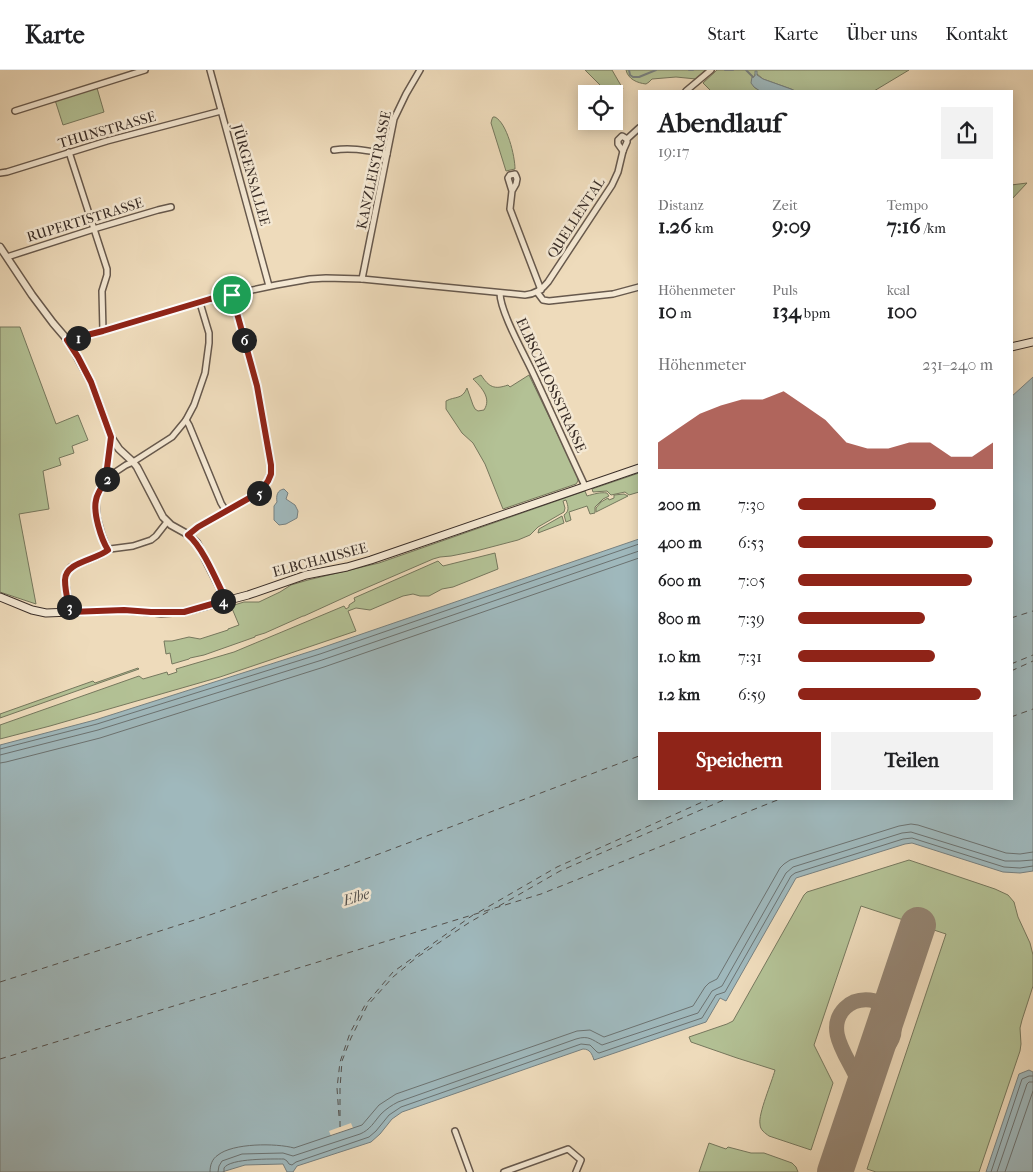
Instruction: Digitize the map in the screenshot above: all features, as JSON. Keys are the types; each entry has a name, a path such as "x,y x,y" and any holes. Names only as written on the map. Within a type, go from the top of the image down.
{"main road":[{"path":"1013,347 1033,342"},
{"name":"ELBCHAUSSEE","path":"0,598 50,613 124,610 184,612 242,596 306,575 347,567 638,468"}],"street":[{"path":"15,111 145,70"},
{"name":"JÜRGENSALLEE","path":"210,70 269,286"},
{"name":"KANZLEISTRASSE","path":"362,279 394,119 420,70"},
{"path":"687,90 711,70"},
{"name":"THUNSTRASSE","path":"0,173 122,137 221,111"},
{"name":"QUELLENTAL","path":"539,291 548,282 612,185 627,139 638,129"},
{"name":"QUELLENTAL","path":"622,150 618,140 622,136 627,139"},
{"path":"334,150 346,148 387,154"},
{"path":"69,152 108,272 102,287 103,331"},
{"path":"512,191 510,209 542,299 546,301 613,294 638,287"},
{"name":"RUPERTISTRASSE","path":"2,252 171,208"},
{"path":"2,252 78,357 91,382 111,437 141,474 160,513 167,522 193,538 226,600"},
{"path":"67,340 210,299 318,278 362,279 525,295 539,291"},
{"name":"ELBSCHLOSSSTRASSE","path":"500,293 500,300 508,321 585,486"},
{"path":"188,535 198,527 260,492 268,481 271,470 260,399 232,295"},
{"path":"108,550 97,518 96,499 98,493 107,479 172,437 186,420 194,405 203,380 209,347 209,333 200,303"},
{"path":"186,420 226,511"},
{"path":"107,479 111,437"},
{"path":"70,612 65,579 68,570 108,550 133,546 151,540 167,522"},
{"path":"455,1131 470,1172"},
{"path":"504,1172 568,1149 581,1160 576,1172"}],"green space":[{"path":"585,70 612,70 621,85 600,85"},
{"path":"626,70 705,70 696,79 676,77 652,79 646,84 633,80"},
{"path":"717,70 909,70 876,90 793,90 763,79 757,74 755,74 754,87 758,90 710,90 703,83"},
{"path":"97,88 104,112 63,125 55,100"},
{"path":"493,117 499,120 507,133 514,156 515,169 506,171 491,123"},
{"path":"1027,183 1013,198 1013,185"},
{"path":"0,327 20,327 56,424 78,415 88,440 72,446 74,453 59,458 61,465 43,471 49,509 19,514 36,604 0,592"},
{"path":"481,375 489,385 499,387 508,385 510,387 529,375 578,477 576,484 503,509 485,464 473,443 462,433 446,409 446,401 461,396 467,388 475,409 478,411 484,410 487,401 485,393 473,379"},
{"path":"638,473 638,492 629,495 625,492 611,495 607,491 593,492 592,489"},
{"path":"585,491 587,496 607,493 609,496 595,507 595,513 590,514 587,506 569,512 571,520 566,522 564,515 568,510 568,506 566,500 563,501 564,512 538,527 530,535 476,551 433,559 255,637 172,664 170,653 166,654 164,641 189,637 200,639 239,625 231,606 244,602 259,602 291,585 379,563"},
{"path":"624,494 628,496 596,512 596,508 601,502 608,498 609,500 614,498 614,495"},
{"path":"562,516 564,523 538,533 539,529"},
{"path":"495,553 498,569 453,587 442,589 429,596 413,594 403,596 370,610 356,608 348,611 356,631 220,677 0,739 0,725 139,676 143,679 167,672 168,675 177,672 176,669 234,652 344,606 346,609 355,601 354,598 438,561 443,566"},
{"path":"138,668 0,718 0,714 93,681 95,683"},
{"path":"909,860 1008,895 1014,902 1033,955 1033,986 1020,1028 1020,1051 979,1172 876,1172 867,1169 946,934 861,906 814,1045 833,1083 811,1150 769,1136 761,1128 761,1113 775,1070 691,1042 689,1037 733,1021 807,892"},
{"path":"709,1143 726,1149 728,1147 751,1153 764,1153 792,1163 798,1172 699,1172"}],"water":[{"path":"755,71 757,71 757,75 763,79 793,90 758,90 751,83 752,77 755,76"},
{"name":"Elbe","path":"1033,377 1033,871 1020,873 1003,872 912,843 796,878 726,1001 720,998 706,1022 594,1060 589,1051 583,1049 402,1112 392,1119 371,1142 297,1166 293,1172 287,1172 283,1164 245,1165 222,1172 0,1172 0,745 95,720 318,649 638,539 638,800 1013,800 1013,395"},
{"path":"284,489 288,493 286,499 295,505 298,511 297,518 286,524 279,525 274,520 274,506 277,502 278,492"},
{"path":"1029,1070 1033,1072 1033,1172 986,1172 1019,1074"}],"pier":[{"path":"351,1123 353,1128 331,1136 329,1131"}],"waterway":[{"path":"629,70 630,75 633,77 639,77 656,70"},
{"path":"725,70 733,70"},
{"path":"746,70 753,77"}],"ferry route":[{"path":"1013,617 1033,611"},
{"path":"1013,663 1033,655"},
{"path":"1013,670 1033,661"},
{"path":"1013,716 1033,709"},
{"path":"0,982 207,916 339,869 638,756"},
{"path":"479,912 557,867 707,800"},
{"path":"499,906 560,871 724,800"},
{"path":"0,1059 541,894 777,800"},
{"path":"340,1127 342,1061 367,1006 393,977 416,958 493,909"},
{"path":"339,1116 337,1088 340,1062 350,1033 365,1005 393,972 473,915"}],"taxiway":[{"path":"858,1104 858,1081 840,1044 837,1026 839,1017 845,1008 853,1002 860,1000 870,1000 879,1003 888,1012 893,1023 894,1031 890,1044 870,1067"}],"runway":[{"path":"835,1172 918,925"}],"route":[{"path":"232,295 257,386 271,474 260,492 191,531 188,535 197,543 226,600 184,612 124,610 70,612 65,579 68,570 108,550 97,518 96,499 107,479 111,437 91,382 67,340 210,299 232,295"}]}
